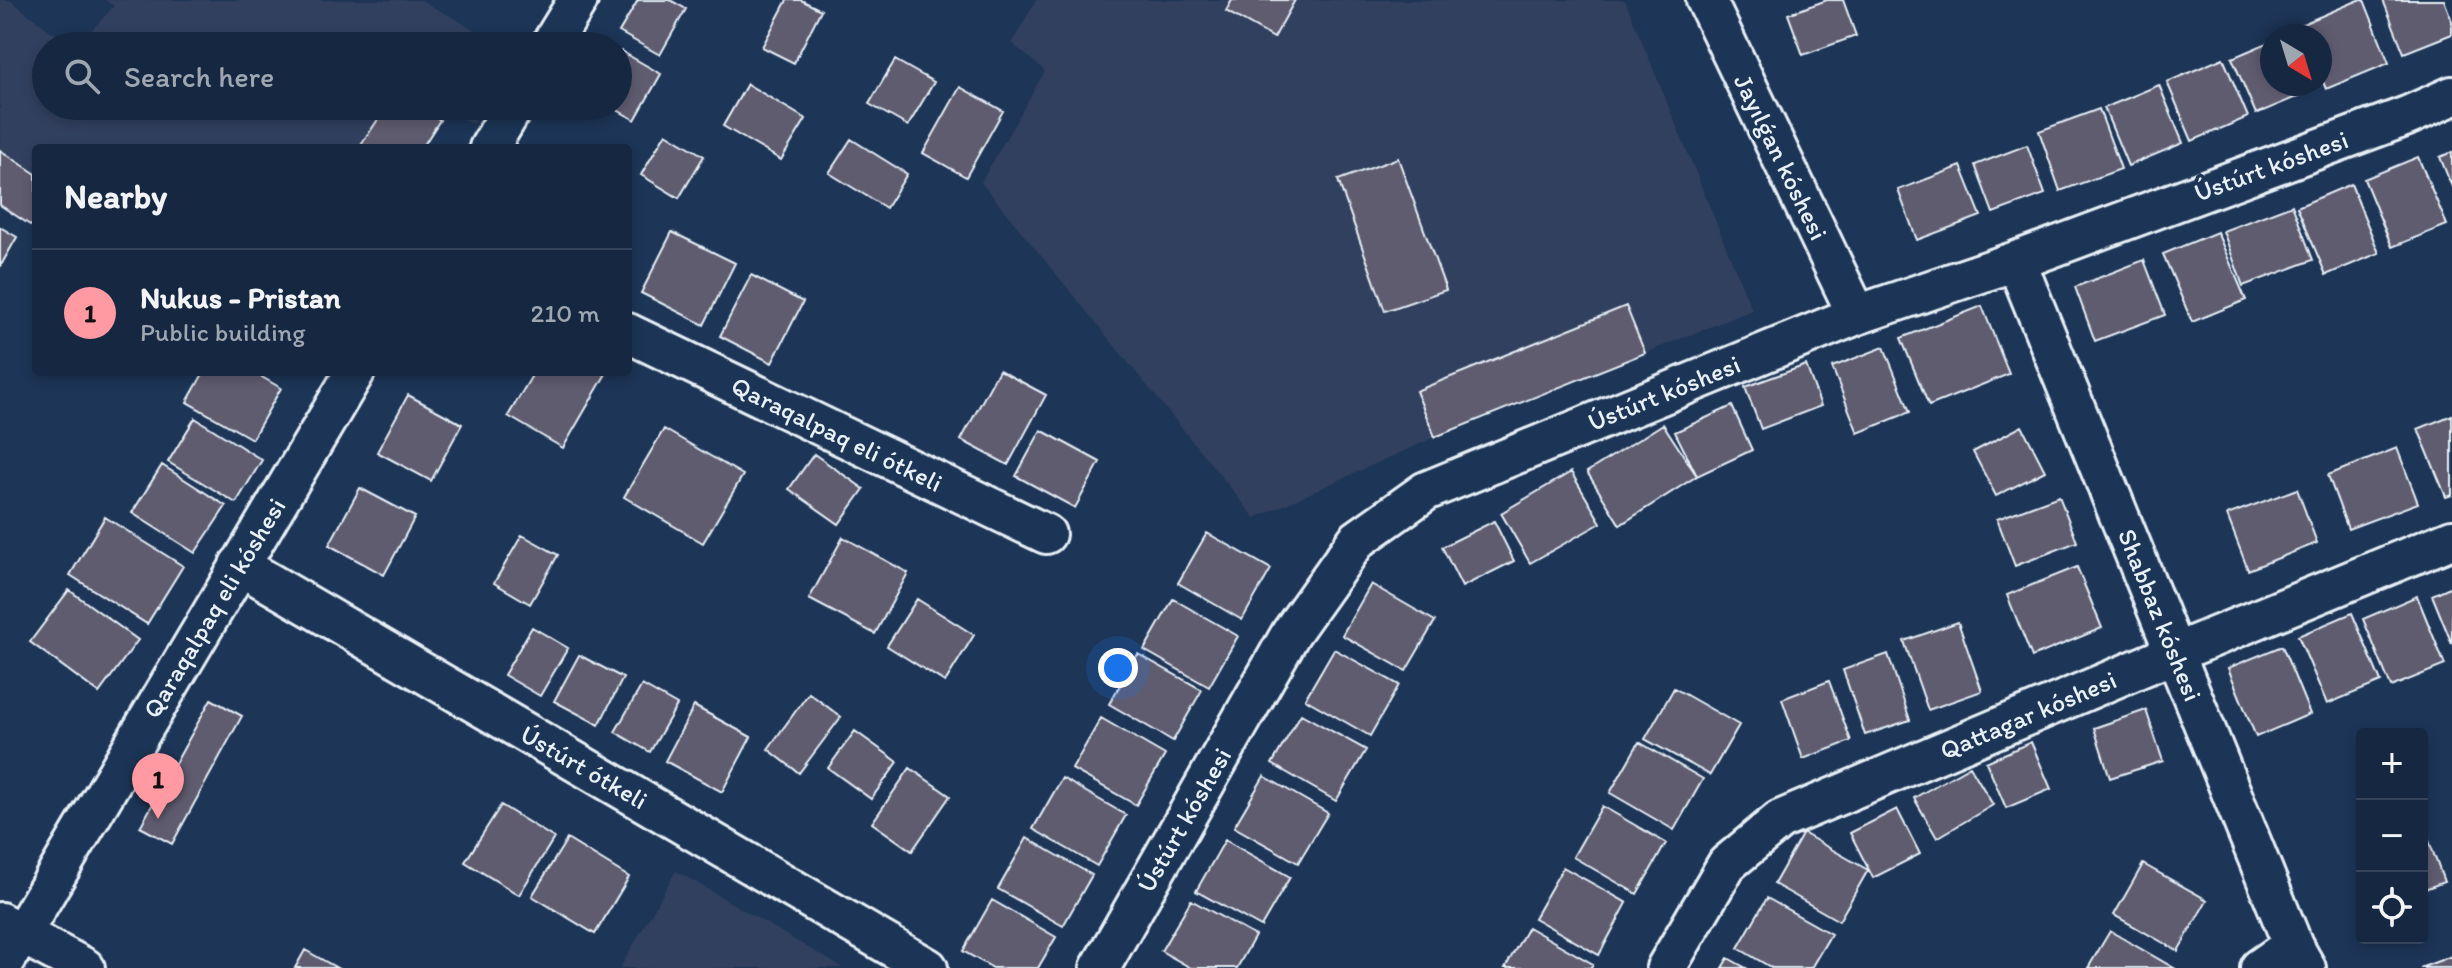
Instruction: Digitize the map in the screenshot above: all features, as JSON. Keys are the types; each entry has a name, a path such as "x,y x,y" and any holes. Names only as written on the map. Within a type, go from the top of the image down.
{"street":[{"path":"559,32 578,0"},
{"name":"Jayılǵan kóshesi","path":"1706,0 1857,315"},
{"name":"Ústúrt kóshesi","path":"1100,968 1291,633 1357,540 1426,491 1857,315 2016,261 2407,116 2452,96"},
{"path":"491,144 506,120"},
{"name":"Shabbaz kóshesi","path":"2016,261 2299,957"},
{"name":"Qaraqalpaq eli ótkeli","path":"632,335 1046,534"},
{"name":"Qaraqalpaq eli kóshesi","path":"1,968 10,928 239,565 353,376"},
{"name":"Qattagar kóshesi","path":"1666,968 1727,864 1780,820 2452,539"},
{"name":"Ústúrt ótkeli","path":"239,565 928,968"},
{"path":"10,928 85,968"},
{"path":"2260,968 2299,957"}],"shaded area":[{"path":"0,0 10,0 52,32 32,32 32,120 440,120 425,144 32,144 32,171 0,150"},
{"path":"105,0 421,0 479,32 90,32 114,6"},
{"path":"1036,0 1625,0 1752,310 1645,353 1625,307 1417,391 1435,437 1255,518 981,182 1045,71 1012,43"},
{"path":"676,871 843,968 620,968"}],"building":[{"path":"638,0 670,0 686,9 660,55 632,39 632,32 619,32"},
{"path":"787,0 801,0 821,10 794,63 762,47"},
{"path":"1232,0 1295,0 1274,38 1226,11"},
{"path":"1827,0 1843,0 1856,36 1803,55 1788,14"},
{"path":"2364,0 2389,63 2332,87 2332,24 2302,24"},
{"path":"2383,0 2444,0 2452,21 2452,34 2404,53"},
{"path":"2260,46 2260,96 2299,96 2256,114 2232,58"},
{"path":"632,57 661,74 635,120 632,118"},
{"path":"2223,58 2248,117 2192,141 2167,82"},
{"path":"895,60 934,82 908,126 869,104"},
{"path":"747,84 806,119 781,160 723,126"},
{"path":"2159,85 2183,143 2128,166 2104,108"},
{"path":"960,87 1003,111 966,177 923,153"},
{"path":"2099,109 2121,169 2060,191 2039,131"},
{"path":"378,120 440,120 425,144 362,144"},
{"path":"666,133 704,156 679,198 641,175"},
{"path":"851,139 907,174 886,208 829,173"},
{"path":"2027,145 2045,194 1993,213 1975,165"},
{"path":"0,150 32,171 32,226 0,205"},
{"path":"2452,152 2452,187 2440,157"},
{"path":"2418,157 2447,225 2392,247 2364,179"},
{"path":"1398,158 1446,290 1385,311 1338,180"},
{"path":"1961,166 1981,216 1917,240 1898,190"},
{"path":"2351,184 2379,253 2326,275 2297,207"},
{"path":"2292,205 2313,260 2243,286 2223,231"},
{"path":"0,227 17,237 0,267"},
{"path":"672,232 735,263 704,325 641,293"},
{"path":"2217,232 2246,300 2192,322 2163,254"},
{"path":"2144,260 2165,315 2095,341 2075,287"},
{"path":"751,275 803,302 772,363 720,336"},
{"path":"1626,306 1645,353 1435,437 1416,391"},
{"path":"1982,306 2009,374 1929,406 1901,338"},
{"path":"1884,347 1910,412 1858,433 1832,367"},
{"path":"1806,365 1821,406 1761,429 1745,387"},
{"path":"999,370 1046,395 1008,465 961,440"},
{"path":"202,376 260,376 281,388 252,439 187,402"},
{"path":"532,376 605,376 563,448 508,416"},
{"path":"408,395 462,424 431,481 377,452"},
{"path":"1732,406 1752,450 1697,476 1675,432"},
{"path":"2452,415 2452,495 2446,497 2418,429"},
{"path":"195,418 262,460 236,503 168,462"},
{"path":"1663,424 1697,476 1620,525 1587,472"},
{"path":"2022,426 2045,471 1996,496 1973,452"},
{"path":"664,429 743,475 703,543 624,497"},
{"path":"1041,430 1100,462 1075,508 1016,476"},
{"path":"2397,448 2418,503 2348,529 2328,475"},
{"path":"814,454 864,489 839,524 789,489"},
{"path":"162,465 226,506 195,553 132,513"},
{"path":"1571,472 1601,523 1530,563 1501,513"},
{"path":"360,488 415,517 384,575 329,545"},
{"path":"2297,489 2317,543 2248,570 2227,515"},
{"path":"2059,496 2077,542 2015,566 1997,519"},
{"path":"105,517 183,566 147,624 70,575"},
{"path":"1494,521 1514,561 1462,587 1442,547"},
{"path":"1207,533 1271,569 1242,620 1178,583"},
{"path":"522,535 558,555 530,604 494,583"},
{"path":"843,537 908,573 875,634 809,599"},
{"path":"2077,567 2102,628 2032,657 2007,595"},
{"path":"1371,584 1435,621 1406,671 1342,635"},
{"path":"2452,586 2452,644 2432,595"},
{"path":"69,590 138,640 99,693 30,642"},
{"path":"2417,596 2445,665 2391,687 2363,619"},
{"path":"917,599 974,635 945,682 887,646"},
{"path":"1173,599 1238,636 1209,687 1144,650"},
{"path":"2352,613 2381,682 2327,704 2298,636"},
{"path":"1958,622 1982,691 1928,710 1904,641"},
{"path":"532,627 568,648 540,696 504,675"},
{"path":"2282,646 2310,714 2256,737 2228,668"},
{"path":"1334,649 1399,685 1370,736 1305,699"},
{"path":"1138,654 1202,690 1173,741 1109,704"},
{"path":"1888,654 1910,720 1865,735 1843,670"},
{"path":"579,655 623,678 599,725 554,701"},
{"path":"1829,681 1851,741 1803,759 1782,699"},
{"path":"642,685 677,705 650,752 615,732"},
{"path":"1674,688 1739,725 1710,775 1645,739"},
{"path":"809,693 841,717 799,773 768,749"},
{"path":"211,699 242,716 172,844 140,827"},
{"path":"694,706 751,737 722,792 665,761"},
{"path":"2146,710 2163,761 2110,778 2094,728"},
{"path":"1301,714 1366,750 1336,801 1272,764"},
{"path":"1101,718 1165,755 1136,805 1072,769"},
{"path":"855,731 898,762 871,799 828,768"},
{"path":"1639,742 1703,779 1674,830 1610,793"},
{"path":"2031,742 2051,789 2006,808 1986,762"},
{"path":"1970,766 1993,805 1937,838 1914,798"},
{"path":"910,768 950,796 912,851 872,823"},
{"path":"1264,776 1328,813 1298,863 1234,827"},
{"path":"1062,778 1126,815 1097,866 1033,829"},
{"path":"501,805 554,838 519,895 465,862"},
{"path":"1602,806 1666,843 1637,894 1573,857"},
{"path":"1897,809 1920,854 1873,878 1850,833"},
{"path":"1803,833 1868,870 1839,921 1774,884"},
{"path":"1027,838 1092,875 1063,926 998,889"},
{"path":"2428,838 2444,882 2428,888"},
{"path":"567,839 629,877 595,934 532,896"},
{"path":"1225,840 1290,877 1261,927 1196,891"},
{"path":"2143,864 2207,900 2178,951 2114,915"},
{"path":"1563,867 1627,903 1599,955 1534,918"},
{"path":"1767,898 1831,934 1811,968 1772,968 1738,948"},
{"path":"992,900 1056,937 1038,968 993,968 963,951"},
{"path":"1191,900 1255,936 1237,968 1191,968 1161,951"},
{"path":"1528,927 1593,964 1590,968 1505,968"},
{"path":"2110,931 2174,968 2088,968"},
{"path":"305,950 337,968 295,968"},
{"path":"2452,956 2452,968 2420,968"},
{"path":"1728,958 1746,968 1722,968"}],"place":[{"name":"Nukus - Pristan","path":"158,819"}]}
